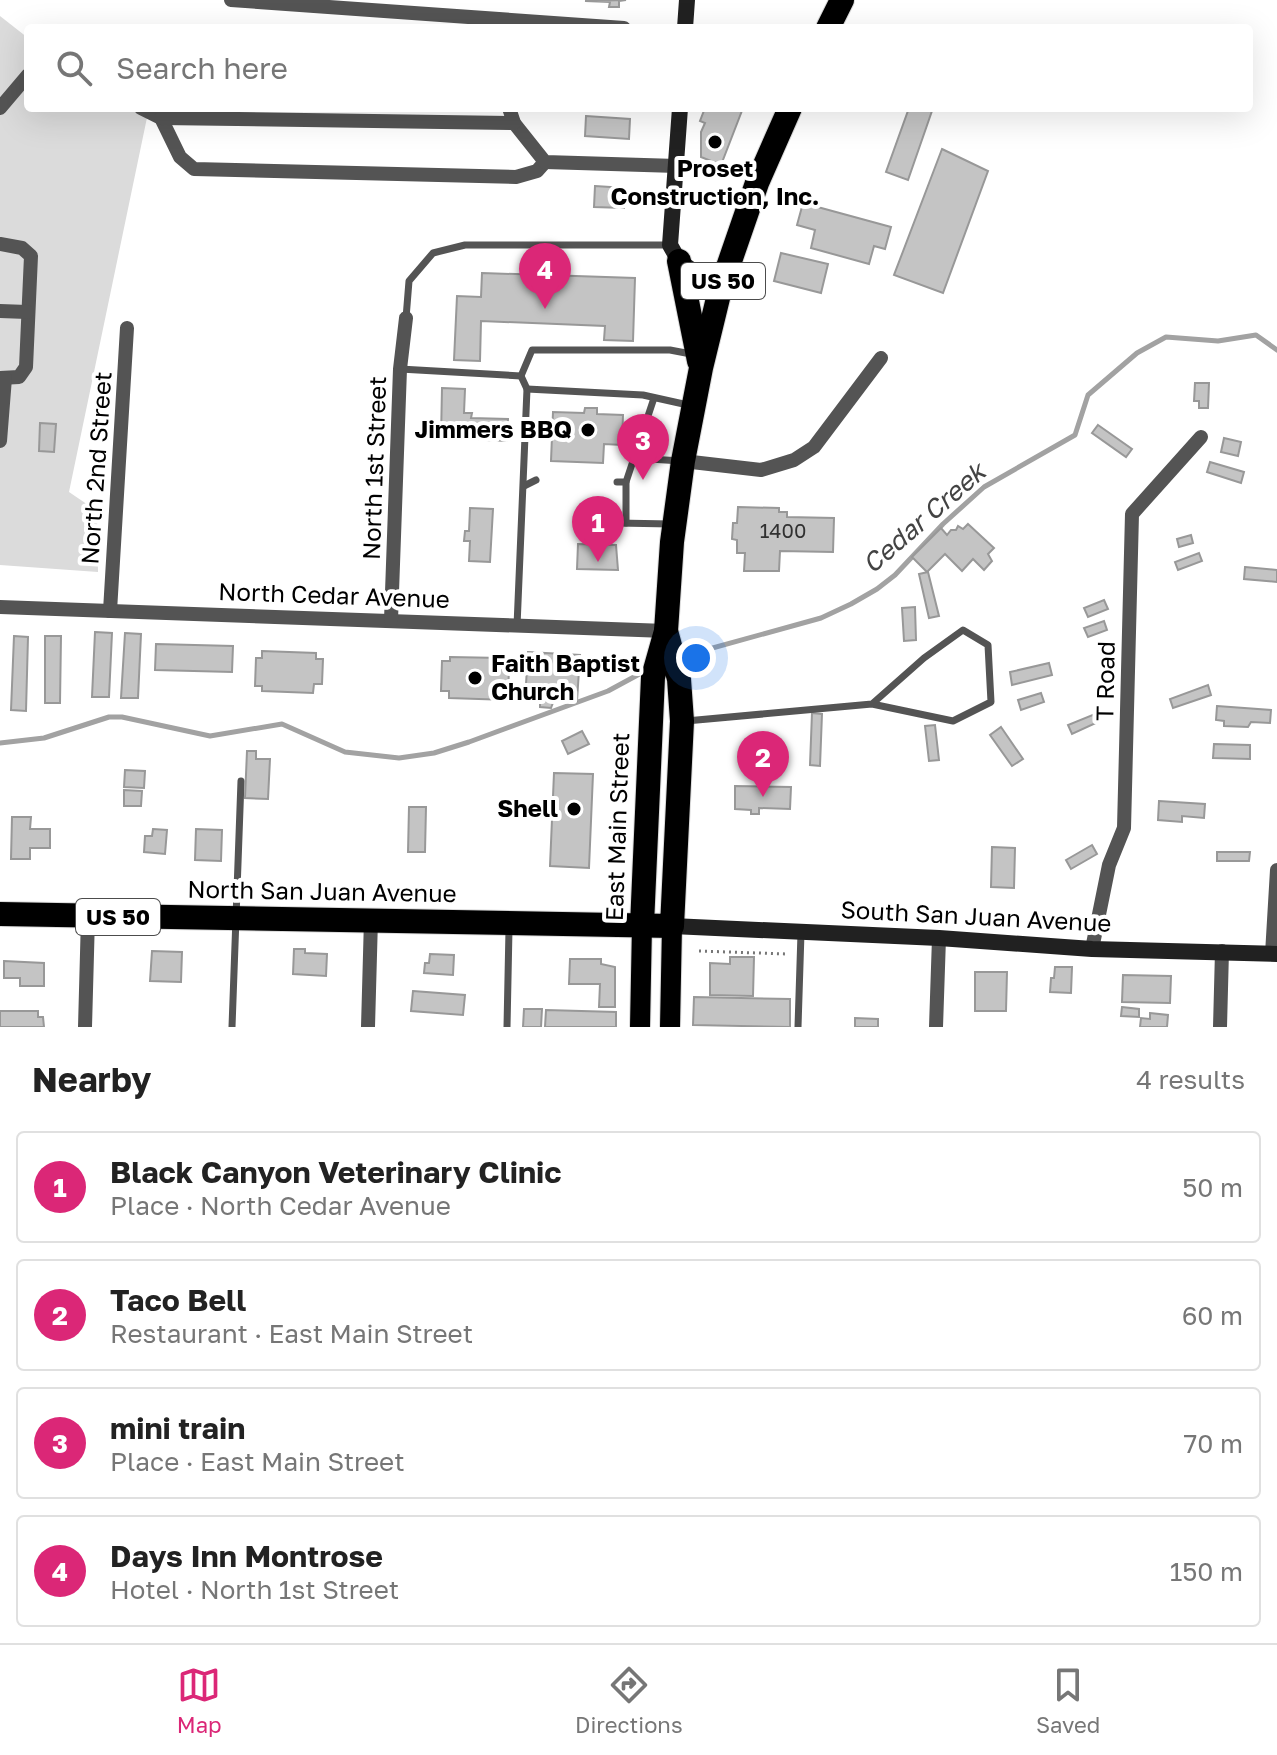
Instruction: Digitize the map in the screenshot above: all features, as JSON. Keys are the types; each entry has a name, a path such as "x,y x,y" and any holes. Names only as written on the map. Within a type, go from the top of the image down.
{"highway":[{"path":"830,24 842,0"},
{"name":"East Main Street","path":"642,925 653,677 666,631 674,524 700,362 720,290 757,183 788,112"},
{"path":"674,253 700,362"},
{"name":"East Main Street","path":"666,631 679,679 682,721 672,926"},
{"name":"North San Juan Avenue","path":"0,914 642,925"},
{"name":"US 50","path":"642,925 672,926"}],"main road":[{"name":"East Main Street","path":"640,1027 642,925"},
{"name":"East Main Street","path":"670,1027 672,926"}],"street":[{"path":"231,0 568,24"},
{"path":"685,24 687,0"},
{"path":"0,108 24,80"},
{"path":"149,112 161,118 514,123"},
{"path":"510,112 514,123 545,162 677,166"},
{"path":"680,112 674,253 720,290"},
{"path":"161,118 180,157 194,169 516,177 537,171 545,162"},
{"path":"0,244 22,248 31,256 26,367 19,377 3,378 0,441"},
{"path":"0,311 27,312"},
{"name":"North 1st Street","path":"391,620 400,369 406,318"},
{"name":"North 2nd Street","path":"110,611 127,328"},
{"path":"683,461 761,470 794,460 814,447 881,358"},
{"name":"T Road","path":"1092,949 1109,865 1124,828 1132,514 1201,437"},
{"name":"North Cedar Avenue","path":"0,607 666,631"},
{"path":"1274,954 1277,870"},
{"path":"85,1027 88,917"},
{"path":"368,1027 371,919"},
{"name":"South San Juan Avenue","path":"672,926 939,938 1092,949 1274,954"},
{"path":"936,1027 939,938"},
{"path":"1220,1027 1222,951"}],"lane":[{"path":"406,318 409,281 433,253 465,245 674,253"},
{"path":"517,626 527,389 521,376 532,350 670,350 700,362"},
{"path":"400,369 521,376"},
{"path":"527,389 654,398 693,406"},
{"path":"654,398 626,482 621,523 674,524"},
{"path":"634,458 683,461"},
{"path":"524,486 536,480"},
{"path":"617,482 626,482"},
{"path":"522,508 531,514"},
{"path":"682,721 872,704 953,721 991,702 988,645 963,630 924,658 872,704"},
{"path":"232,1027 241,781"},
{"path":"507,1027 509,923"},
{"path":"798,1027 801,932"}],"path":[{"path":"699,951 789,954"}],"shaded area":[{"path":"0,16 24,35 24,112 148,112 69,492 97,511 98,572 0,565"}],"building":[{"path":"626,0 619,1 619,7 609,7 610,2 585,1"},
{"name":"Proset Construction, Inc.","path":"703,112 741,112 721,165 701,157 701,132 705,123 700,121"},
{"path":"908,112 932,112 908,180 886,172"},
{"path":"586,116 630,119 629,139 585,136"},
{"path":"942,149 988,171 943,293 894,275"},
{"path":"595,186 625,188 624,208 594,207"},
{"path":"803,203 891,227 885,249 874,246 869,264 811,248 815,230 797,225"},
{"path":"781,253 828,264 821,293 774,281"},
{"path":"482,273 635,278 633,341 604,340 605,326 481,321 480,361 454,360 457,296 481,297"},
{"path":"1195,383 1209,383 1208,408 1199,408 1199,401 1194,401"},
{"path":"442,388 465,389 464,413 472,413 471,418 508,419 507,441 441,438"},
{"name":"Jimmers BBQ","path":"585,408 597,408 597,414 623,415 622,445 604,444 603,463 551,461 553,412 584,413"},
{"path":"40,423 56,424 54,452 39,451"},
{"path":"1098,425 1132,449 1126,457 1092,433"},
{"path":"1224,438 1241,442 1238,456 1221,452"},
{"path":"1210,462 1244,472 1241,483 1207,472"},
{"path":"738,507 779,508 779,512 787,512 787,517 834,518 833,552 780,551 779,571 744,571 745,553 737,553 737,540 732,539"},
{"path":"470,508 493,509 490,562 469,561 470,541 464,541 465,531 469,531"},
{"path":"968,524 994,548 988,554 992,561 984,570 973,559 962,571 945,554 927,572 912,557 941,528 947,535 958,526 963,529"},
{"path":"1191,535 1193,543 1179,547 1177,539"},
{"path":"578,544 616,545 618,570 577,569"},
{"path":"1199,553 1202,561 1178,570 1175,562"},
{"path":"1245,567 1277,570 1277,582 1244,579"},
{"path":"928,572 939,616 929,618 919,574"},
{"path":"1104,600 1108,609 1088,617 1084,608"},
{"path":"915,607 916,640 904,641 902,608"},
{"path":"1104,621 1107,630 1088,637 1084,628"},
{"path":"95,632 112,633 109,697 92,697"},
{"path":"125,633 141,634 138,698 121,698"},
{"path":"14,636 28,637 26,711 11,710"},
{"path":"45,636 61,636 60,703 45,703"},
{"path":"156,644 233,646 232,672 155,670"},
{"path":"262,651 316,653 316,659 323,659 322,684 314,684 313,693 262,691 262,686 255,686 256,658 262,658"},
{"path":"528,652 580,655 577,701 554,700 551,708 540,707 540,701 525,700"},
{"name":"Faith Baptist Church","path":"450,657 502,658 502,664 509,665 508,700 449,698 449,691 441,691 442,661 450,661"},
{"path":"1049,663 1052,675 1012,685 1010,672"},
{"path":"1208,685 1211,695 1173,708 1170,699"},
{"path":"1041,693 1044,702 1021,710 1018,700"},
{"path":"1217,706 1271,710 1270,723 1251,722 1248,727 1224,726 1224,721 1216,720"},
{"path":"812,713 822,714 820,766 810,765"},
{"path":"1095,714 1098,722 1072,734 1068,725"},
{"path":"935,725 939,760 929,761 925,726"},
{"path":"1001,727 1023,759 1012,766 990,735"},
{"path":"582,731 589,744 568,754 562,741"},
{"path":"1214,744 1250,745 1250,759 1213,758"},
{"path":"247,751 256,751 256,759 270,759 268,799 245,798"},
{"path":"125,770 145,771 144,788 124,787"},
{"path":"554,773 593,774 589,868 550,866"},
{"path":"735,786 791,787 790,809 759,808 759,814 751,814 751,810 735,809"},
{"path":"124,790 142,791 141,806 124,806"},
{"path":"1159,801 1205,804 1204,818 1182,816 1182,822 1158,820"},
{"path":"409,807 426,807 425,852 408,852"},
{"path":"12,817 31,817 30,829 50,829 50,848 30,848 30,859 11,859"},
{"path":"153,829 167,830 165,854 144,852 145,836 152,836"},
{"path":"196,829 222,830 221,861 195,860"},
{"path":"1092,845 1097,854 1071,869 1066,860"},
{"path":"992,847 1015,848 1014,888 991,887"},
{"path":"1217,852 1250,852 1249,861 1217,861"},
{"path":"294,949 327,954 326,976 293,974"},
{"path":"152,951 182,952 181,982 150,981"},
{"path":"430,954 454,955 453,975 424,973"},
{"path":"730,957 754,957 753,996 710,995 710,963 730,964"},
{"path":"570,959 601,959 601,964 615,967 615,1007 599,1007 600,984 569,984"},
{"path":"4,961 44,963 44,986 20,986 20,978 4,978"},
{"path":"1055,967 1072,967 1071,993 1050,992"},
{"path":"975,972 1007,972 1006,1011 975,1011"},
{"path":"1123,975 1171,976 1170,1003 1122,1002"},
{"path":"413,991 465,995 463,1015 411,1011"},
{"path":"694,997 790,999 790,1027 693,1025"},
{"path":"1122,1007 1139,1009 1139,1017 1121,1016"},
{"path":"524,1009 542,1009 541,1027 523,1027"},
{"path":"546,1010 616,1012 616,1027 545,1027"},
{"path":"0,1011 38,1011 38,1017 43,1017 44,1027 0,1027"},
{"path":"1150,1013 1168,1015 1167,1027 1140,1027 1141,1018 1150,1019"},
{"path":"855,1018 878,1019 878,1027 855,1027"}],"waterway":[{"name":"Cedar Creek","path":"680,657 821,618 877,589 984,487 1075,435 1088,395 1137,353 1166,337 1218,341 1256,335 1277,350"},
{"name":"Cedar Creek","path":"0,743 44,738 109,717 122,717 210,736 282,724 345,752 399,758 434,753 469,742 608,691 645,671"}],"place":[{"name":"Proset Construction, Inc.","path":"715,142"},
{"name":"Days Inn Montrose","path":"545,309"},
{"name":"Jimmers BBQ","path":"588,430"},
{"name":"mini train","path":"643,480"},
{"name":"Black Canyon Veterinary Clinic","path":"598,562"},
{"name":"Faith Baptist Church","path":"475,678"},
{"name":"Taco Bell","path":"763,797"},
{"name":"Shell","path":"574,809"}]}
